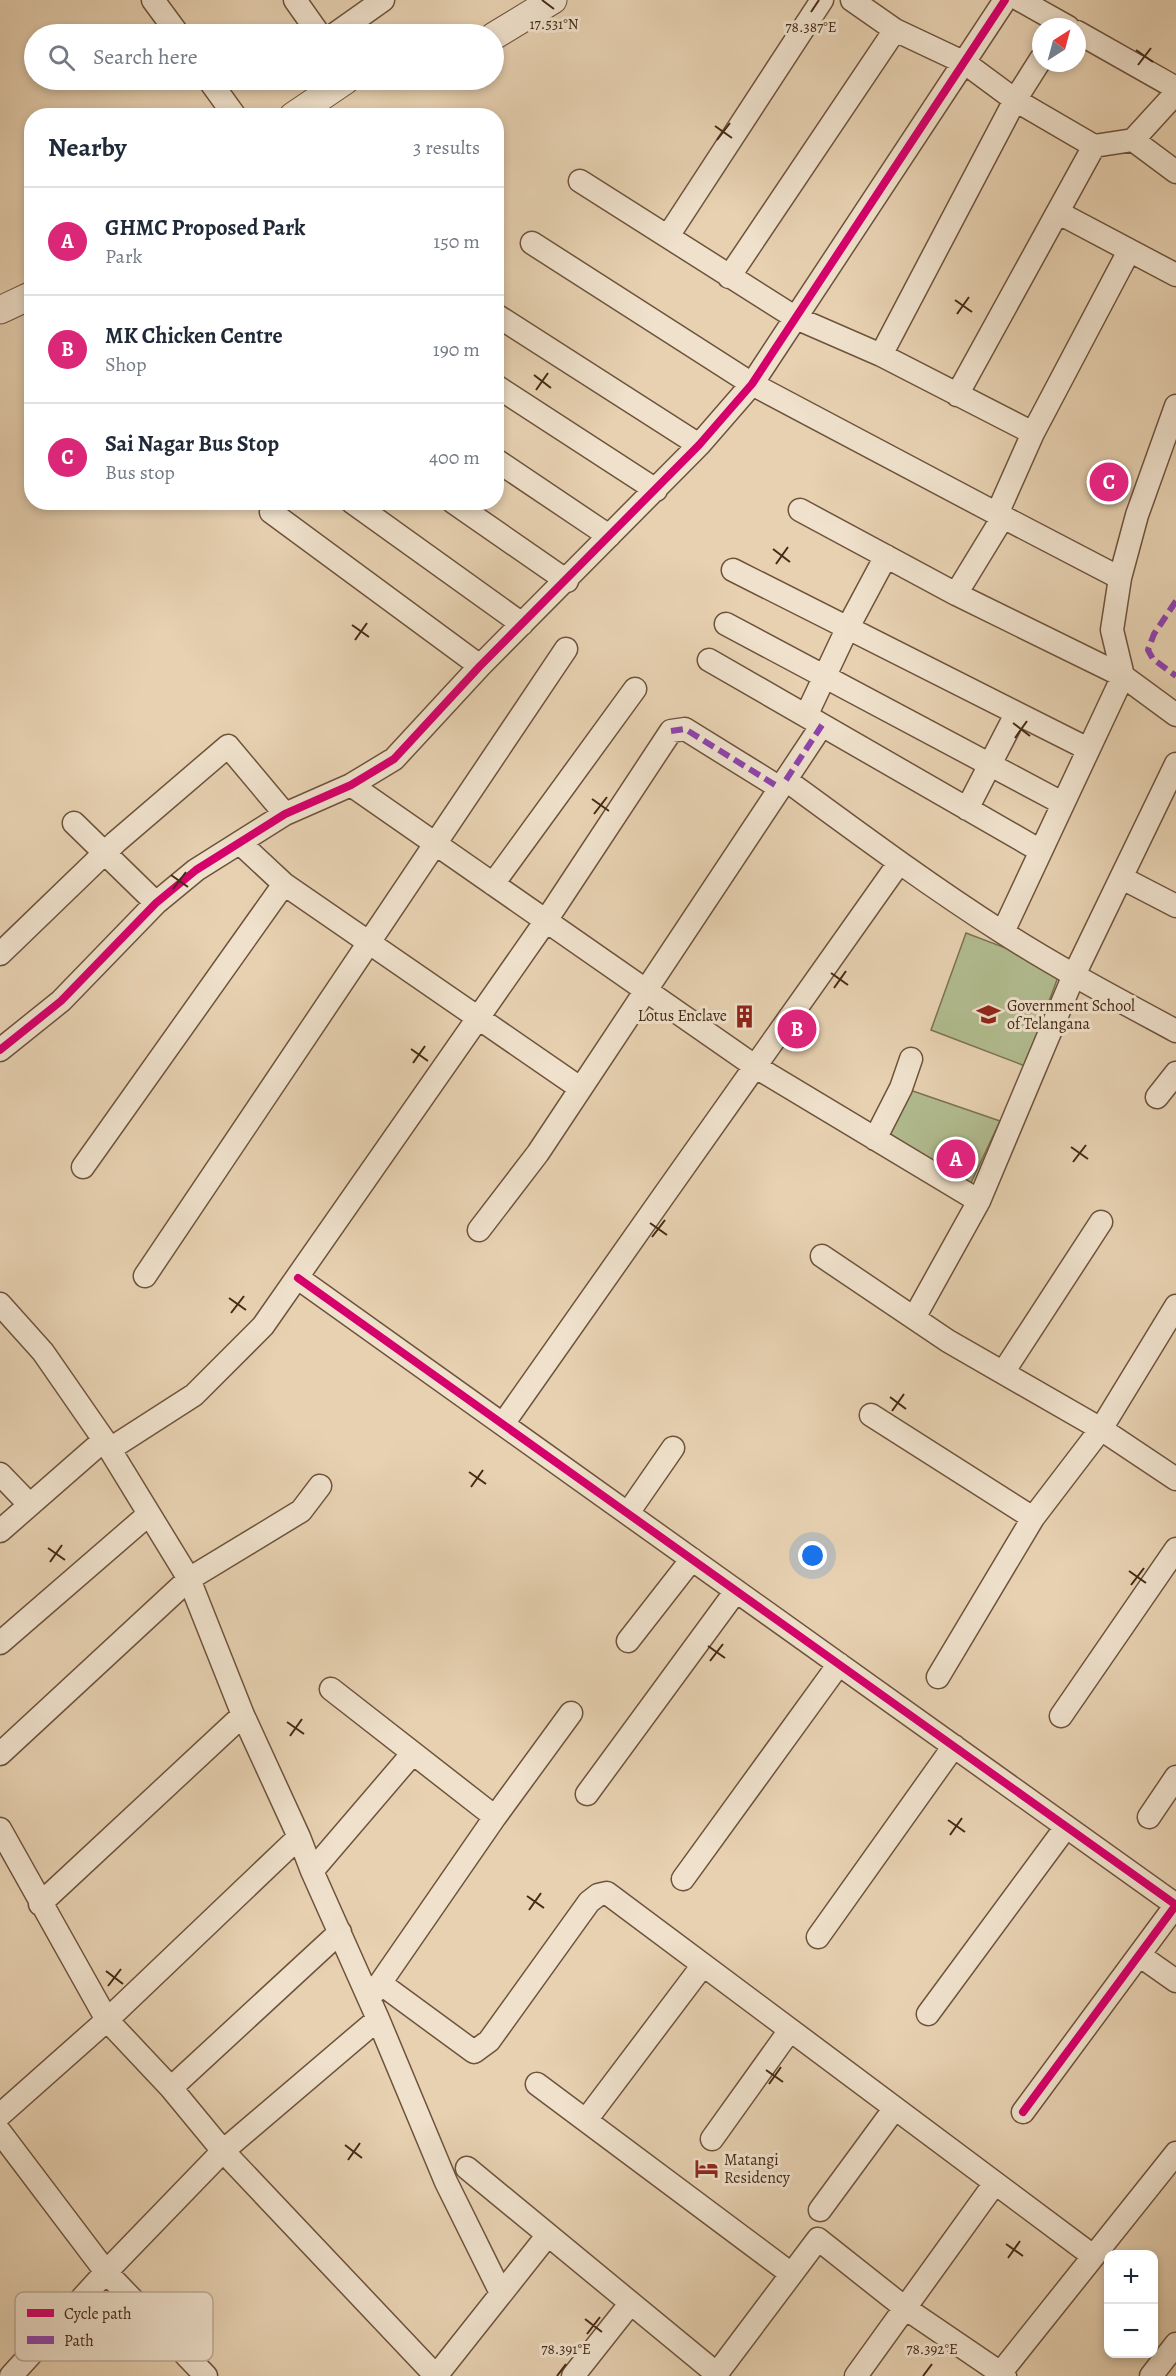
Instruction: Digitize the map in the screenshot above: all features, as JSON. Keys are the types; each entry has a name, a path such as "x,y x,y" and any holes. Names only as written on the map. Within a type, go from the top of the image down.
{"street":[{"path":"153,0 171,24"},
{"path":"295,0 312,24"},
{"path":"349,24 383,0"},
{"path":"504,30 553,0"},
{"path":"668,236 822,0"},
{"path":"852,0 895,30 965,63 1015,100 1095,146 1133,140 1176,93"},
{"path":"0,1050 61,1001 156,903 196,870 241,844 285,814 351,785 394,759 480,666 656,490 752,384 1005,0"},
{"path":"1020,0 1050,18"},
{"path":"729,277 895,30"},
{"path":"1086,38 1176,88"},
{"path":"881,355 1015,100 1032,72"},
{"path":"216,90 229,108"},
{"path":"305,108 331,90"},
{"path":"1133,140 1176,172"},
{"path":"957,395 1095,146"},
{"path":"580,181 796,318 881,355 1033,433"},
{"path":"1059,213 1176,275"},
{"path":"532,243 752,384 1120,578"},
{"path":"956,594 1000,515 1033,433 1129,251"},
{"path":"0,310 24,299"},
{"path":"504,320 699,445"},
{"path":"504,391 656,490"},
{"path":"1003,932 1039,850 1123,676 1112,630 1120,578 1137,515 1176,406"},
{"path":"504,465 609,536"},
{"path":"363,510 522,624"},
{"path":"465,510 567,580"},
{"path":"800,510 956,594 1123,676 1176,715"},
{"path":"271,512 480,666"},
{"path":"479,1230 538,1153 783,784 814,721 825,677 847,629 886,556"},
{"path":"733,570 1088,749"},
{"path":"726,624 1062,803"},
{"path":"145,1276 566,649"},
{"path":"710,660 1039,850"},
{"path":"493,884 635,688"},
{"path":"967,809 1016,714"},
{"path":"0,1531 29,1504 107,1445 194,1395 263,1326 545,922 671,731 685,729 783,784 1003,932 1074,975 1176,1031"},
{"path":"0,954 106,852 228,746 285,814"},
{"path":"914,1318 980,1201 1074,975 1176,764"},
{"path":"351,785 756,1067 980,1201"},
{"path":"74,824 106,852 156,903"},
{"path":"241,844 284,884 580,1088"},
{"path":"503,1424 688,1157 756,1067 899,863"},
{"path":"1122,878 1176,906"},
{"path":"83,1167 284,884"},
{"path":"875,1139 901,1088 911,1059"},
{"path":"1157,1097 1176,1073"},
{"path":"1004,1371 1101,1222"},
{"path":"822,1256 948,1341 1004,1371 1101,1429 1176,1479"},
{"path":"298,1278 1176,1905 1023,2112"},
{"path":"0,1304 43,1352 107,1445 189,1579 243,1715 299,1836 312,1871 340,1932 376,2000 446,2182 501,2293"},
{"path":"938,1677 1033,1518 1101,1429 1176,1306"},
{"path":"871,1415 1033,1518"},
{"path":"628,1513 673,1448"},
{"path":"0,1474 29,1504"},
{"path":"0,1754 189,1579 300,1511 320,1486"},
{"path":"0,1643 149,1514"},
{"path":"1061,1716 1176,1549"},
{"path":"628,1641 692,1559"},
{"path":"587,1794 736,1591"},
{"path":"683,1879 838,1664"},
{"path":"331,1689 495,1816"},
{"path":"87,2292 223,2151 376,2000 495,1816 571,1713"},
{"path":"40,1904 243,1715"},
{"path":"818,1937 954,1746"},
{"path":"312,1871 413,1753"},
{"path":"1149,1817 1176,1777"},
{"path":"928,2014 1066,1827"},
{"path":"0,1829 8,1864 40,1904 107,2020 171,2088 223,2151 436,2376 547,2236"},
{"path":"0,2115 107,2020 299,1836"},
{"path":"376,2000 474,2052 489,2041 589,1902 598,1895 607,1893 1093,2256"},
{"path":"171,2088 340,1932"},
{"path":"1139,1955 1176,1981"},
{"path":"586,2120 704,1965"},
{"path":"712,2139 790,2030"},
{"path":"537,2084 790,2273"},
{"path":"820,2210 895,2108"},
{"path":"0,2132 105,2272 124,2292"},
{"path":"467,2168 716,2375 790,2273 818,2239 905,2308 1001,2375 1093,2256 1172,2165"},
{"path":"856,2376 995,2183"},
{"path":"573,2376 630,2304"},
{"path":"1151,2376 1176,2344"},
{"path":"11,2376 25,2361"},
{"path":"191,2361 206,2376"}],"green space":[{"name":"Government School of Telangana","path":"966,933 1061,969 1025,1066 931,1030"},
{"path":"907,1089 1000,1121 970,1185 890,1134"}],"marked path":[{"path":"1176,601 1154,634 1148,650 1153,659 1176,676"},
{"path":"786,780 822,725"},
{"path":"671,731 685,729 780,788"}],"cycle path":[{"path":"0,1050 61,1001 156,903 196,870 285,814 351,785 394,759 480,666 699,445 752,384 1005,0"},
{"path":"298,1278 1176,1905 1023,2112"}],"place":[{"name":"Sai Nagar Bus Stop","path":"1109,482"},
{"name":"Government School of Telangana","path":"989,1015"},
{"name":"Lotus Enclave","path":"745,1016"},
{"name":"MK Chicken Centre","path":"797,1029"},
{"name":"GHMC Proposed Park","path":"956,1159"},
{"name":"Matangi Residency","path":"706,2169"}]}
